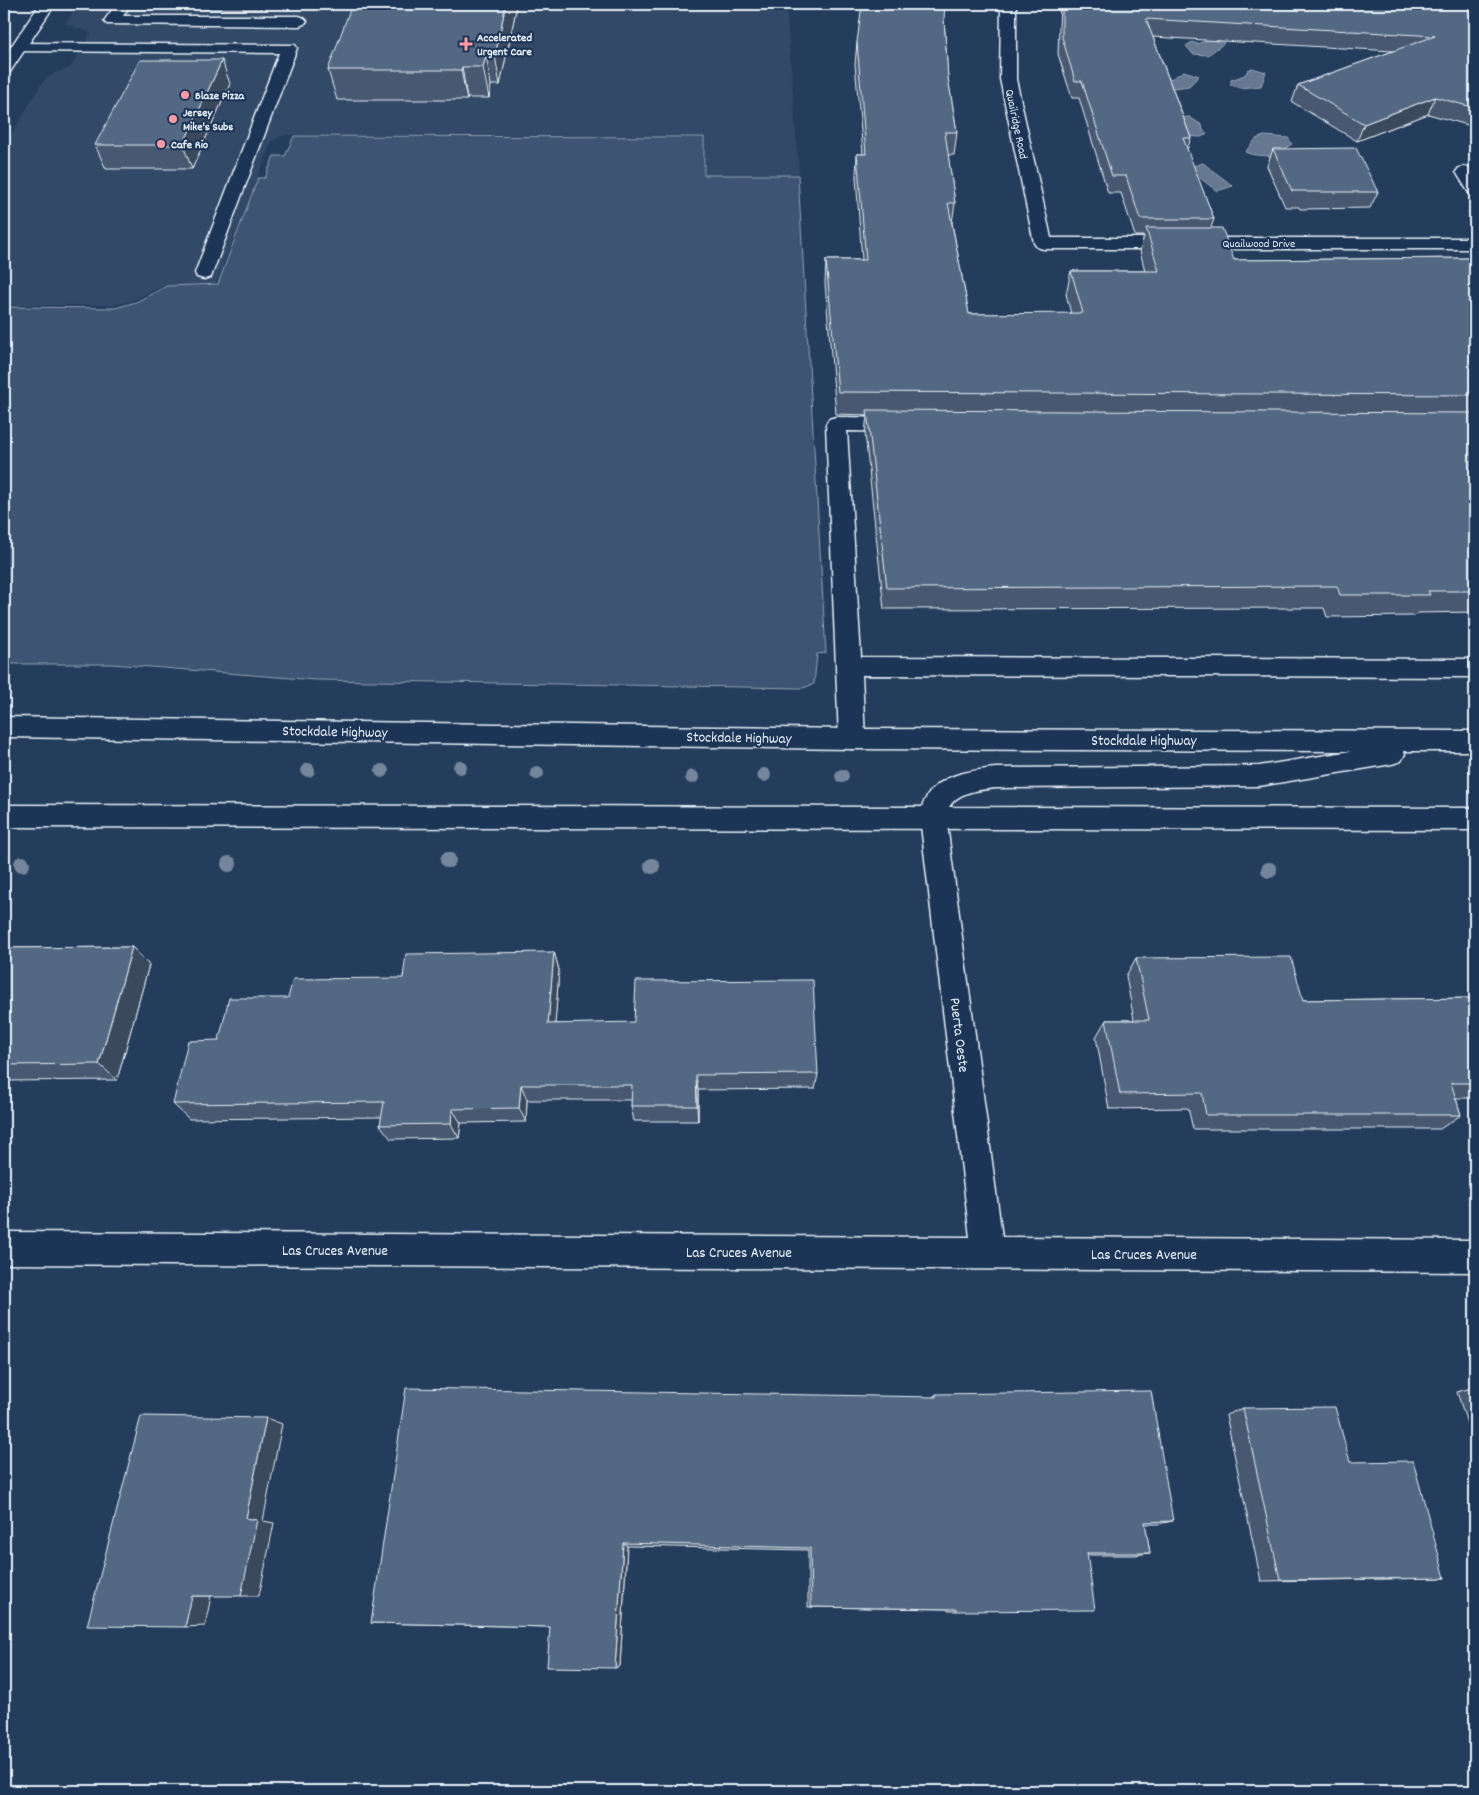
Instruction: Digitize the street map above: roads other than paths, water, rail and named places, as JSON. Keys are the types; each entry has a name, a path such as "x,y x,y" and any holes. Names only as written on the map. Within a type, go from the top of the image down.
{"street":[{"path":"4,69 11,48 47,4"},
{"path":"123,4 112,20 300,21"},
{"path":"204,273 307,4"},
{"name":"Quailridge Road","path":"1008,4 1008,79 1043,243"},
{"path":"11,48 289,48"},
{"path":"1465,172 1475,189"},
{"name":"Quailwood Drive","path":"1043,243 1475,244"},
{"path":"852,739 836,424 926,425"},
{"path":"849,666 1475,668"},
{"name":"Stockdale Highway","path":"4,727 852,739 1469,741"},
{"path":"933,817 938,800 951,788 974,780 996,778 1259,776 1469,741"},
{"path":"4,816 1475,819"},
{"name":"Puerta Oeste","path":"933,817 988,1253"},
{"name":"Las Cruces Avenue","path":"4,1248 1475,1256"}],"place":[{"name":"Accelerated Urgent Care","path":"466,44"},
{"name":"Blaze Pizza","path":"185,95"},
{"name":"Jersey Mike's Subs","path":"173,119"},
{"name":"Cafe Rio","path":"161,144"}]}
